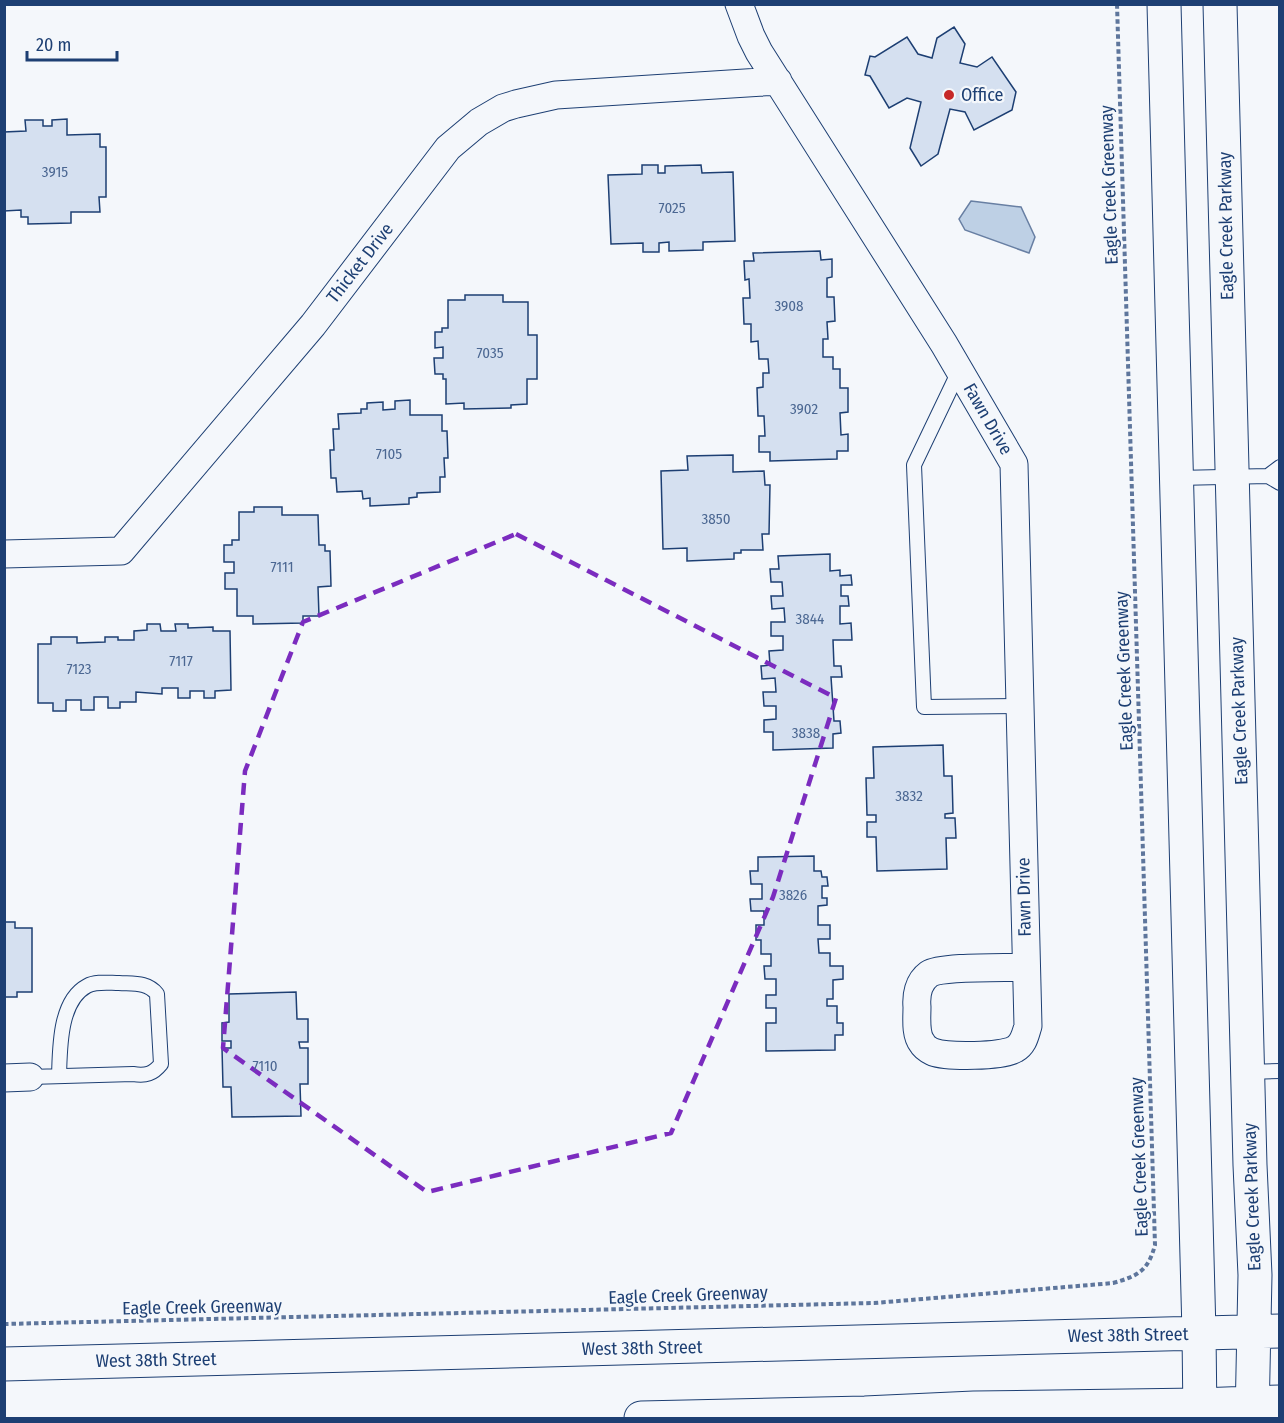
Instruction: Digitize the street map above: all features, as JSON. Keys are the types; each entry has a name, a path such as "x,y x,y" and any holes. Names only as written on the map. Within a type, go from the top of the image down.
{"main road":[{"path":"1164,4 1200,1412"},
{"name":"Eagle Creek Parkway","path":"1220,4 1233,477 1264,1071 1254,1275 1266,1332 1261,1408"},
{"name":"West 38th Street","path":"4,1364 1266,1332"},
{"path":"642,1419 974,1408 1200,1412 1261,1408"}],"street":[{"name":"Fawn Drive","path":"739,4 751,36 959,371 1014,464 1028,1026 1024,1040 1014,1050 1000,1054 945,1055 930,1051 921,1042 917,1028 916,998 920,984 929,974 943,970 1025,967"},
{"name":"Thicket Drive","path":"4,554 121,551 313,325 448,148 479,122 503,108 549,96 778,81"}],"lane":[{"path":"959,371 914,465 924,707 1020,706"},
{"path":"1177,478 1233,477 1274,480 1280,467"},
{"path":"17,1078 133,1074 145,1076 155,1072 161,1064 157,994 151,986 95,983 85,987 71,1001 60,1034 60,1076"}],"path":[{"name":"Eagle Creek Greenway","path":"4,1324 874,1303 1113,1284 1132,1278 1145,1269 1152,1258 1155,1245 1117,4"}],"highlighted area":[{"path":"516,534 836,698 773,897 671,1133 427,1192 223,1048 245,771 303,622"}],"water":[{"path":"971,201 1021,207 1035,237 1029,253 965,230 959,219"}],"building":[{"name":"Office","path":"954,27 965,44 960,63 977,67 992,57 1016,92 1012,110 974,130 965,112 950,109 938,154 921,166 910,148 921,102 907,98 889,108 870,76 865,75 870,56 875,57 907,37 918,54 932,58 937,38"},
{"path":"67,119 67,135 100,134 100,147 106,147 106,197 99,197 100,212 71,212 71,223 28,224 28,217 21,217 21,210 4,211 4,132 26,131 25,120 43,120 43,126 52,126 52,120"},
{"path":"642,165 658,165 658,173 665,173 665,166 701,165 702,173 733,172 735,241 703,242 703,250 669,251 669,242 659,243 659,252 643,252 643,243 611,244 608,175 642,174"},
{"path":"820,251 821,260 832,259 832,277 827,278 827,297 834,297 835,321 827,322 828,339 823,339 823,357 833,357 833,369 840,369 840,388 848,388 848,412 840,413 841,435 848,434 848,451 837,451 837,459 770,461 770,452 759,452 759,436 765,436 764,416 758,416 757,388 763,387 763,373 769,373 768,359 759,359 758,341 751,342 751,324 744,324 743,298 750,298 749,279 745,280 744,261 754,261 753,253"},
{"path":"465,295 503,295 503,302 528,302 528,335 537,335 537,379 527,379 527,404 511,405 511,408 464,409 464,403 446,404 446,379 443,379 443,374 435,374 434,358 443,358 443,347 435,348 435,332 442,332 442,328 448,328 448,300 465,300"},
{"path":"410,400 410,415 442,415 442,431 447,431 448,458 444,458 445,477 440,477 440,492 417,493 417,497 409,498 409,504 370,506 370,498 363,499 362,491 337,492 336,478 331,478 330,450 334,450 333,429 339,429 338,414 361,413 361,409 367,409 367,403 383,402 383,410 395,409 395,401"},
{"path":"733,455 733,472 764,471 765,485 770,485 769,534 762,534 763,550 741,550 741,553 734,553 734,559 687,561 687,548 663,549 661,471 688,470 687,456"},
{"path":"254,507 282,507 282,515 318,515 319,545 325,545 325,551 330,551 331,586 318,587 319,616 303,616 303,623 253,624 253,616 237,616 237,589 225,589 225,573 234,573 234,562 224,562 224,545 232,545 232,540 239,540 239,512 254,512"},
{"path":"830,554 830,571 840,570 840,576 851,575 852,585 841,585 841,596 848,596 849,606 840,606 840,624 851,623 852,640 833,640 834,666 841,666 842,677 831,677 834,721 840,721 841,733 833,734 833,748 773,750 773,732 764,732 764,720 776,719 776,706 764,706 763,692 776,692 775,678 762,679 761,666 770,665 769,651 783,650 783,636 771,636 771,622 785,622 784,608 772,609 771,596 783,596 782,582 771,582 770,569 779,569 778,556"},
{"path":"147,624 160,624 161,631 176,631 175,624 188,624 188,628 213,627 213,631 230,631 231,690 215,691 215,698 204,698 204,691 190,691 190,698 178,698 178,688 162,688 162,694 136,692 136,702 120,702 120,708 108,708 108,697 94,697 94,710 81,710 81,700 66,700 66,711 53,711 53,703 38,703 38,644 51,644 51,637 77,637 77,643 105,642 105,637 134,640 134,631 147,630"},
{"path":"943,745 944,776 952,776 953,813 945,814 945,818 955,818 956,838 946,838 947,869 877,871 876,837 867,837 867,822 876,822 876,815 867,815 866,778 874,778 873,747"},
{"path":"814,856 814,871 821,871 822,877 827,877 828,886 822,886 822,898 827,898 827,905 818,906 818,925 830,925 830,939 818,939 819,953 830,953 830,966 843,966 843,979 833,980 833,999 827,999 827,1006 837,1006 837,1023 843,1023 843,1035 835,1035 835,1050 766,1051 766,1023 776,1023 776,1008 766,1008 766,995 776,995 776,979 765,979 764,966 771,966 771,954 761,954 761,940 756,940 756,925 764,925 764,911 751,911 750,899 762,899 762,884 751,884 750,871 758,871 758,857"},
{"path":"4,922 15,922 15,928 32,928 32,992 17,992 17,997 4,997"},
{"path":"296,992 297,1019 308,1019 308,1042 299,1042 300,1048 308,1048 308,1084 300,1084 301,1116 232,1117 231,1087 223,1087 222,1048 231,1048 231,1041 222,1041 222,1023 229,1022 229,994"}],"place":[{"name":"Office","path":"949,95"}]}
